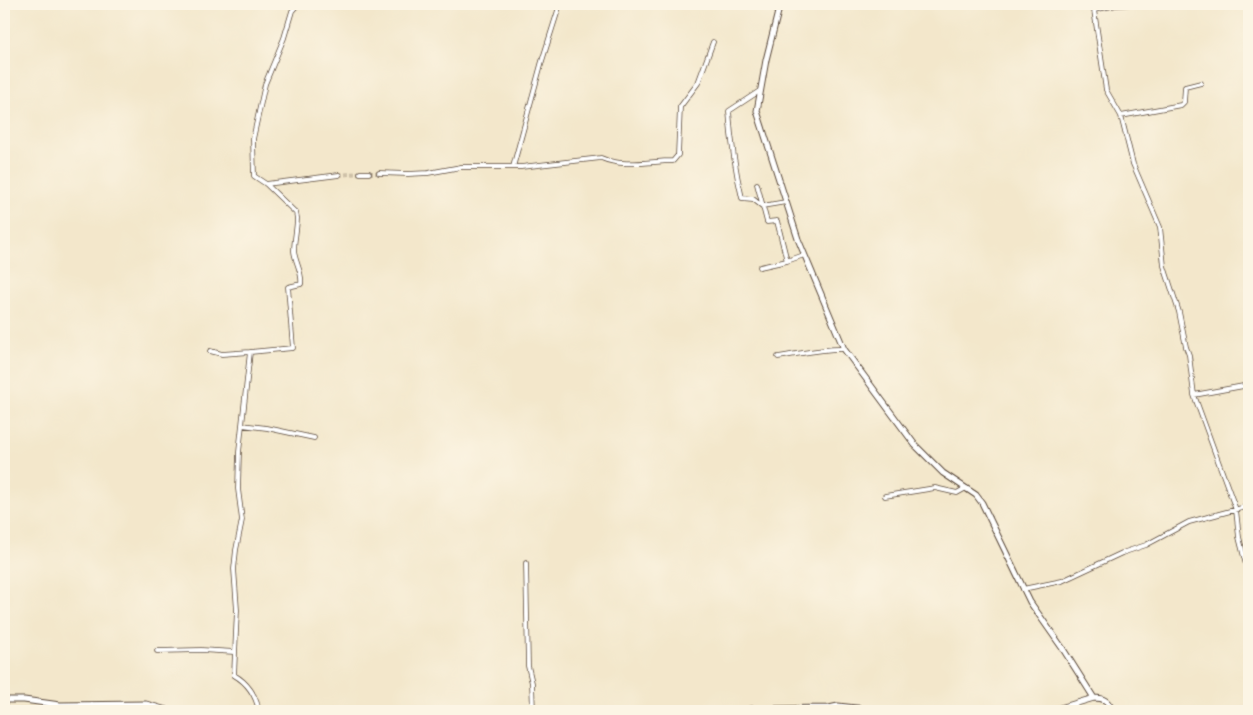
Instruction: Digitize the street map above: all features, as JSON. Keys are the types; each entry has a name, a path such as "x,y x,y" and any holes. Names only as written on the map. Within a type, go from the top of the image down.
{"street":[{"path":"210,351 222,354 293,348 288,287 301,284 302,278 294,251 297,232 296,213 266,184 254,176 252,139 265,84 284,38 292,11 298,4"},
{"path":"513,167 542,61 560,4"},
{"path":"780,4 766,60 757,111 804,255 844,349 914,446 943,473 976,495 982,503 1030,602 1064,648 1094,698"},
{"path":"1063,4 1066,6 1084,4 1094,10 1116,4 1134,4"},
{"path":"1094,10 1106,90 1121,116 1133,164 1160,227 1164,266 1179,312 1189,355 1194,395 1236,510 1239,537 1249,577"},
{"path":"380,173 408,174 461,167 513,167 558,164 601,158 612,163 646,164 658,161 673,161 678,154 680,107 698,83 713,42"},
{"path":"1121,116 1183,104 1185,87 1201,83"},
{"path":"760,90 729,111 731,144 736,175 742,198 753,199 762,206 786,202"},
{"path":"360,173 369,173"},
{"path":"266,184 339,175"},
{"path":"757,184 767,222 776,221 787,262"},
{"path":"760,267 787,262 804,255"},
{"path":"778,358 810,353 826,348 844,349"},
{"path":"250,352 239,452 238,490 242,520 234,569 237,610 234,675 243,680 252,692 258,703 259,711"},
{"path":"1194,395 1249,385"},
{"path":"242,425 314,438"},
{"path":"885,496 935,488 956,493 966,488"},
{"path":"1024,589 1062,581 1146,544 1189,522 1249,506"},
{"path":"526,562 528,666 532,683 533,711"},
{"path":"157,651 201,650 235,652"},
{"path":"1050,711 1094,698 1102,698 1110,703 1112,711"},
{"path":"4,700 24,700 60,705 146,704 170,711"},
{"path":"734,711 829,708 838,706 884,711"}],"tunnel":[{"path":"339,175 360,173"},
{"path":"369,173 379,173"}]}
